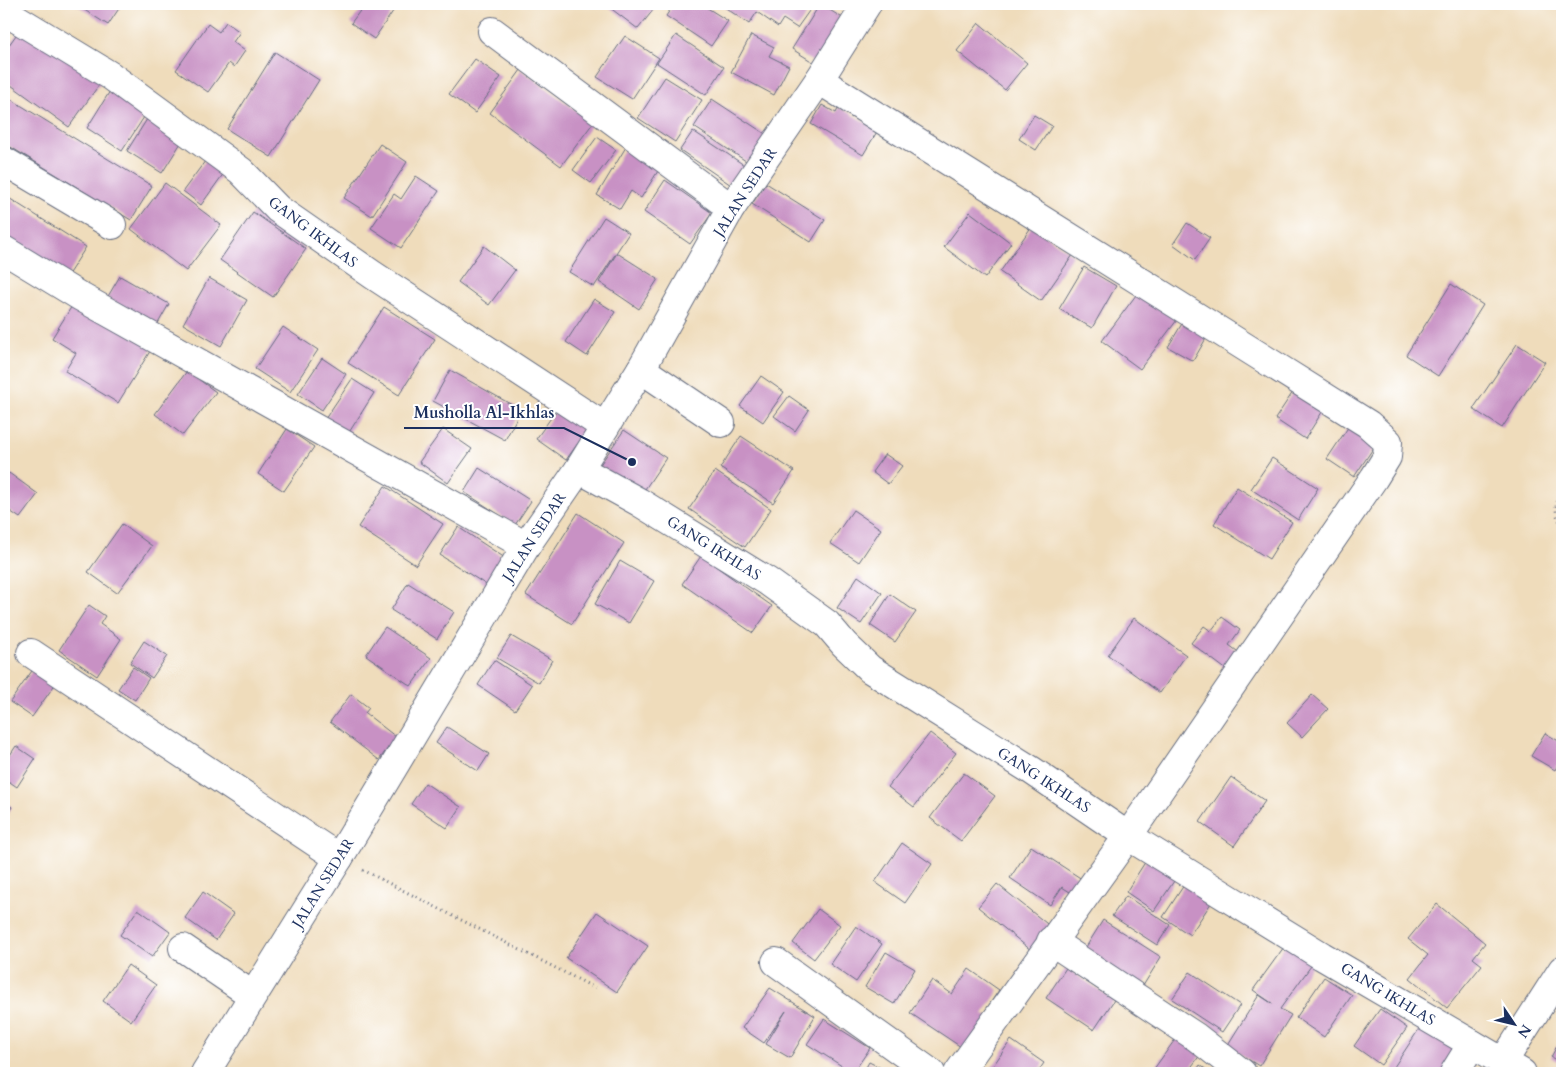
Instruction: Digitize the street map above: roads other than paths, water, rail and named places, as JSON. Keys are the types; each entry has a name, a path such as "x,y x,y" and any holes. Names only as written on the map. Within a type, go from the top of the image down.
{"street":[{"name":"JALAN SEDAR","path":"205,1073 339,858 526,546 579,470 641,368 732,208 819,80 864,5"},
{"name":"GANG IKHLAS","path":"4,11 111,76 241,171 278,209 373,276 605,427"},
{"path":"492,31 732,208"},
{"path":"819,80 1360,418 1388,442 1387,457 1374,478 1128,836 958,1073"},
{"path":"4,160 112,225"},
{"path":"4,250 99,306 526,546"},
{"path":"641,368 721,423"},
{"name":"GANG IKHLAS","path":"579,470 639,502 767,581 827,624 844,644 870,669 899,689 1031,770 1128,836 1513,1067"},
{"path":"31,653 339,858"},
{"path":"1051,941 1196,1037 1242,1073"},
{"path":"183,948 252,995"},
{"path":"776,962 931,1073"},
{"path":"1513,1067 1562,970"},
{"path":"1454,1073 1472,1044"}],"place":[{"name":"Musholla Al-Ikhlas","path":"632,462"}]}
